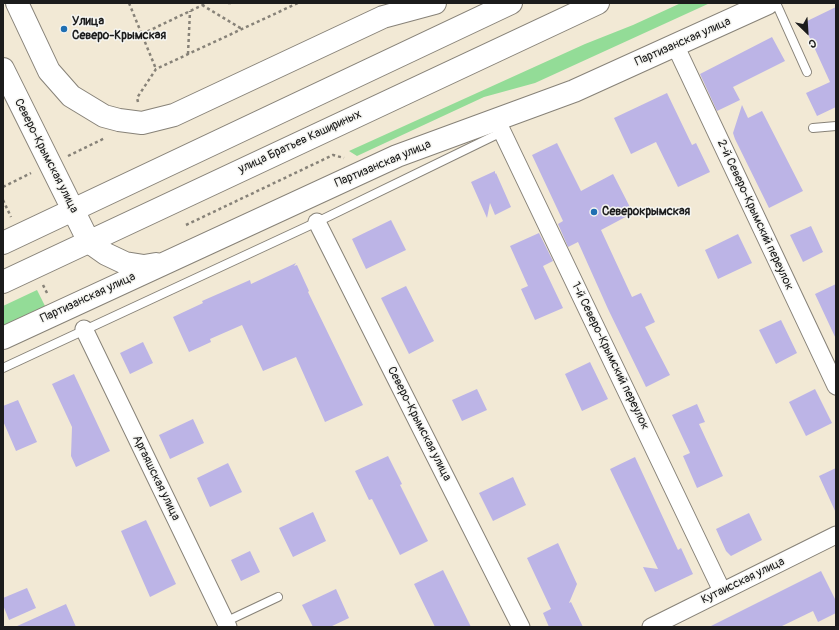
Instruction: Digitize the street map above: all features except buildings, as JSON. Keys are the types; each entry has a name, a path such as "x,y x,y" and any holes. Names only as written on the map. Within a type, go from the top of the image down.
{"main road":[{"path":"17,3 49,71 71,96 104,116 119,120 142,123 174,115 383,17 435,3"},
{"path":"3,243 511,3"},
{"name":"улица Братьев Кашириных","path":"3,282 598,3"},
{"name":"Партизанская улица","path":"3,338 398,156 499,126 768,3"},
{"name":"Северо-Крымская улица","path":"3,69 90,242"},
{"path":"90,242 106,254 125,263 144,266 162,264"}],"street":[{"name":"2-й Северо-Крымский переулок","path":"675,45 836,386"},
{"name":"1-й Северо-Крымский переулок","path":"499,126 722,591"},
{"name":"Северо-Крымская улица","path":"317,222 521,627"},
{"name":"Аргаяшская улица","path":"84,329 227,624"},
{"name":"Кутаисская улица","path":"651,627 836,535"}],"lane":[{"path":"776,3 807,72"},
{"path":"3,368 84,329 317,222 499,126"},
{"path":"813,128 836,126"},
{"path":"227,624 278,597"}],"path":[{"path":"129,3 156,69"},
{"path":"142,34 207,3"},
{"path":"202,5 242,30"},
{"path":"188,54 190,11"},
{"path":"3,187 108,137"}],"green space":[{"path":"681,3 710,3 535,83 484,97 357,156 349,151 585,44 633,25"},
{"path":"37,290 45,306 3,326 3,306"}],"place":[{"name":"Улица Северо-Крымская","path":"64,29"},
{"name":"Северокрымская","path":"594,212"}]}
